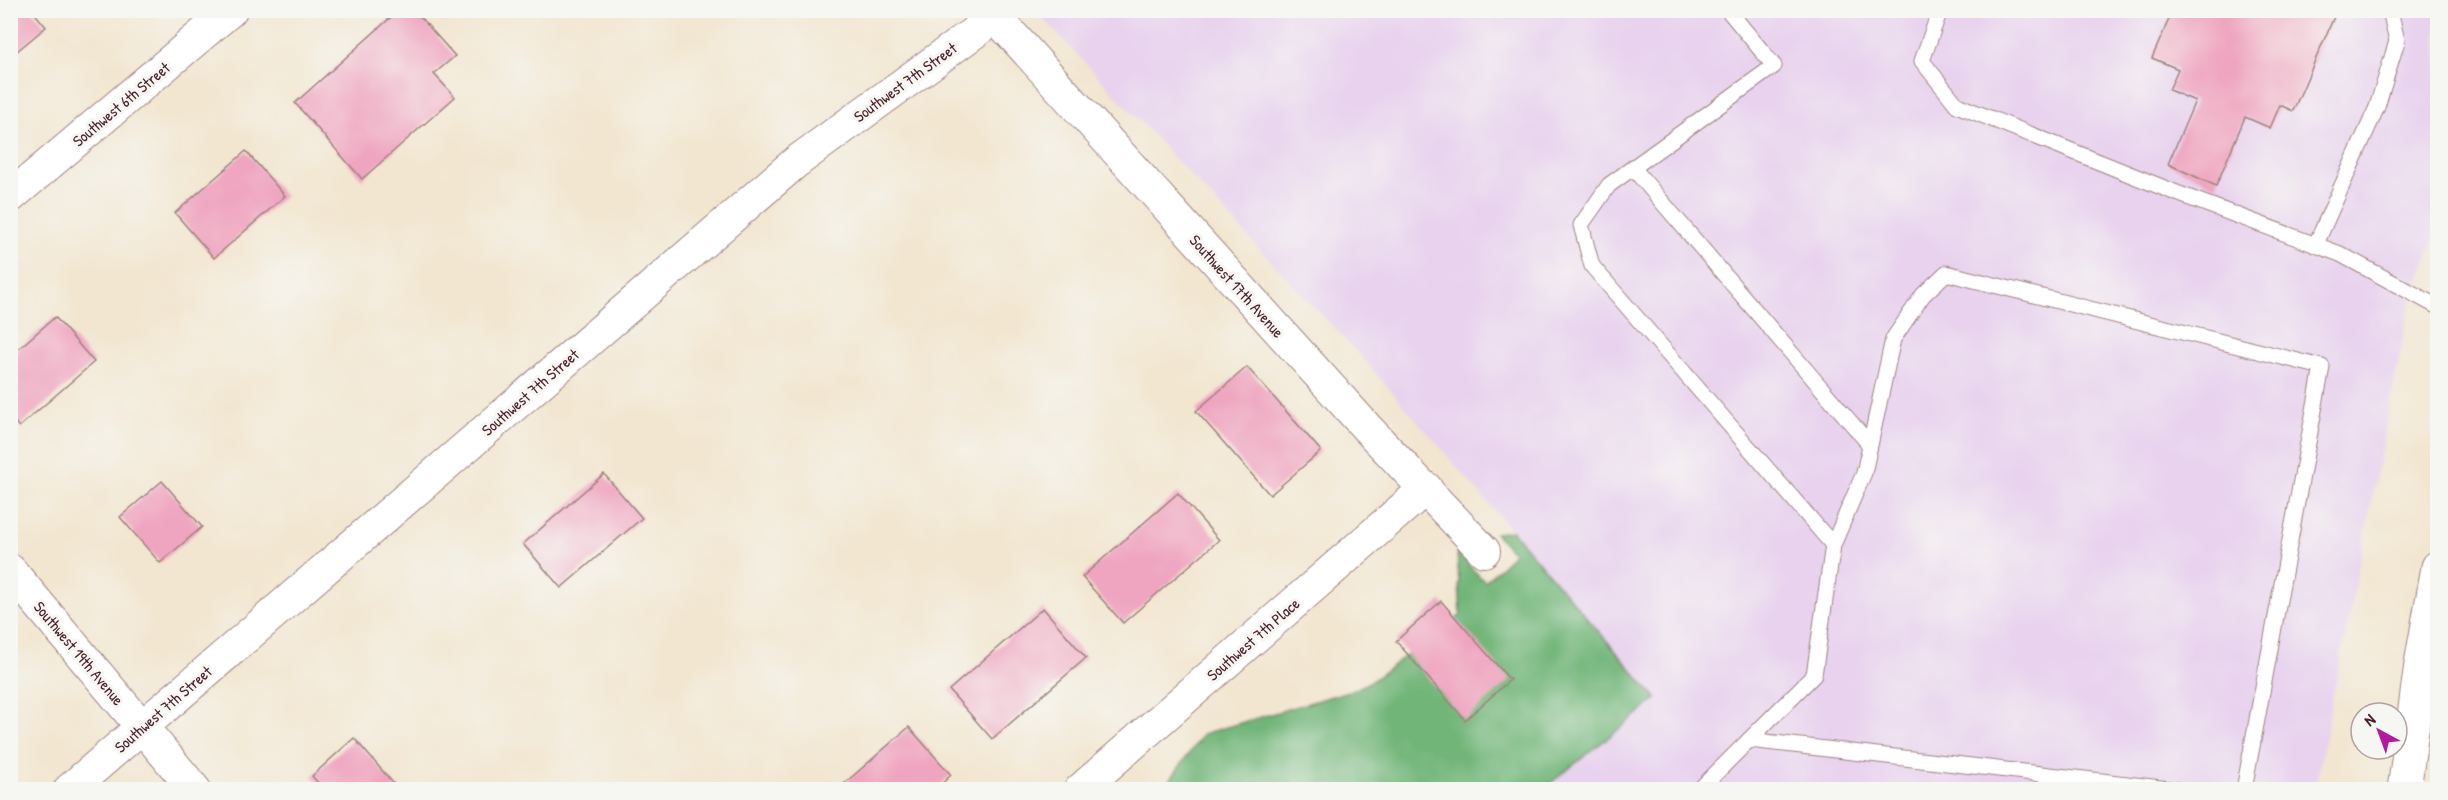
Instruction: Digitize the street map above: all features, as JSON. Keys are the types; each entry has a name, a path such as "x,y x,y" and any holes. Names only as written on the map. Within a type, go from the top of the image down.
{"main road":[{"path":"2404,789 2421,664 2438,567"}],"street":[{"name":"Southwest 6th Street","path":"10,197 231,10"},
{"name":"Southwest 17th Avenue","path":"1000,13 1082,116 1359,419 1484,551"},
{"name":"Southwest 7th Street","path":"69,789 796,162 1000,13"},
{"name":"Southwest 7th Place","path":"1080,789 1426,488"},
{"name":"Southwest 19th Avenue","path":"10,570 141,728 195,789"}],"lane":[{"path":"1728,10 1773,66 1609,184 1581,225 1592,266 1833,545"},
{"path":"1940,10 1922,61 1957,105 2174,192 2340,254 2438,307"},
{"path":"2316,244 2377,107 2397,41 2390,10"},
{"path":"1633,168 1870,445"},
{"path":"1699,789 1814,675 1833,545 1864,473 1893,339 1923,295 1947,273 2322,367 2244,789"},
{"path":"1749,740 2178,789"}],"shaded area":[{"path":"1055,10 2437,11 2437,229 2408,313 2315,789 1543,789 1657,698 1366,362 1041,16 1044,14 1047,17"}],"green space":[{"path":"1512,531 1657,699 1543,789 1163,790 1203,734 1356,689 1373,680 1461,615 1457,553 1485,582 1514,554 1495,533"}],"building":[{"path":"10,10 32,10 46,27 10,57"},
{"path":"399,10 414,10 455,56 434,74 455,97 362,179 295,103"},
{"path":"2173,10 2337,10 2293,111 2280,105 2270,128 2245,117 2216,186 2168,164 2195,101 2169,90 2178,69 2152,58"},
{"path":"246,151 285,196 214,258 175,213"},
{"path":"55,317 94,362 19,427 10,417 10,356"},
{"path":"1247,367 1321,451 1270,495 1196,411"},
{"path":"604,474 642,518 561,588 523,544"},
{"path":"162,481 202,527 160,563 120,517"},
{"path":"1178,493 1219,540 1123,623 1082,577"},
{"path":"1441,601 1510,680 1465,720 1396,641"},
{"path":"1043,608 1086,658 992,739 949,690"},
{"path":"909,727 951,775 935,790 837,790"},
{"path":"354,738 399,790 324,790 312,776"}]}
